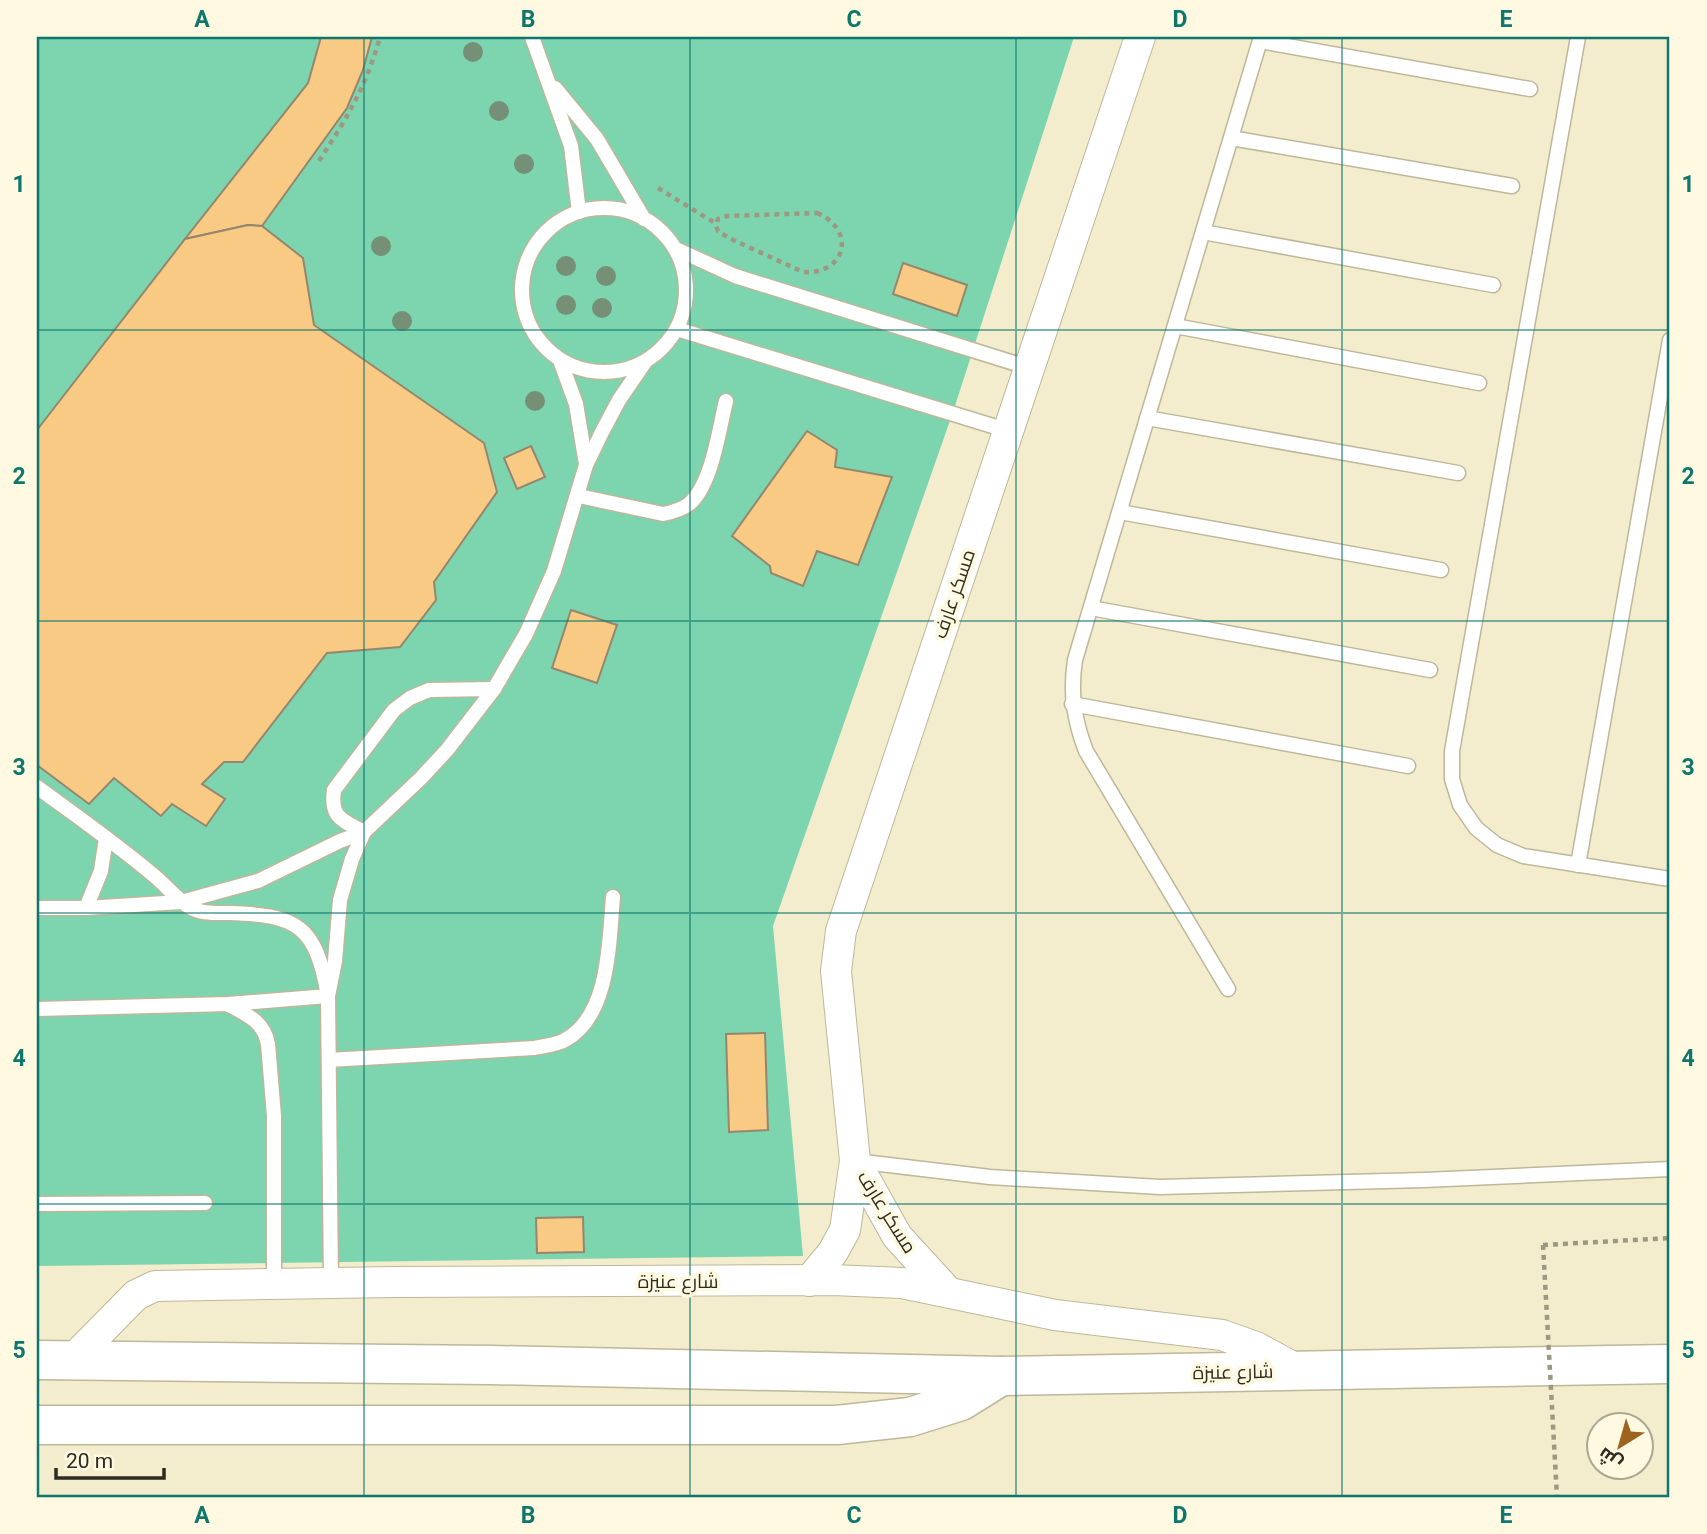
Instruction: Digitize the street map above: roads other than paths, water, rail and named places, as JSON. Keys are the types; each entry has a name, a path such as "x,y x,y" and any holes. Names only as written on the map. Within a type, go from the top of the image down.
{"main road":[{"name":"شارع عنيزة","path":"55,1360 504,1365 1001,1376 1670,1364"},
{"path":"37,1425 837,1425 911,1417 961,1401 1001,1376"}],"street":[{"name":"مسكر عارف","path":"808,1281 833,1252 845,1230 855,1161 836,971 841,931 1140,37"},
{"name":"مسكر عارف","path":"855,1161 897,1236 948,1292"},
{"name":"شارع عنيزة","path":"55,1360 136,1295 155,1286 833,1280 902,1283 1055,1315 1222,1335 1256,1347 1301,1371"}],"lane":[{"path":"532,37 550,81 571,146 579,212"},
{"path":"1578,37 1452,751 1452,779 1460,805 1476,828 1497,845 1523,856 1670,879"},
{"path":"1228,989 1086,751 1072,704 1072,681 1075,660 1260,39 1530,89"},
{"path":"550,81 612,160 644,219"},
{"path":"1231,138 1511,186"},
{"path":"601,208 623,210 644,219 662,232 676,249 685,272 687,297 677,329 659,353 625,371 602,373 580,369 560,360 542,345 529,325 522,303 522,279 528,257 540,237 558,221 579,212 601,208"},
{"path":"1203,232 1493,285"},
{"path":"676,249 735,276 1030,368"},
{"path":"1175,326 1479,383"},
{"path":"677,329 1009,431"},
{"path":"1578,865 1670,340"},
{"path":"560,360 576,404 586,465"},
{"path":"328,996 335,961 340,900 352,859 364,832 447,750 494,689 526,634 554,571 579,496 586,465 620,400 645,362"},
{"path":"579,496 663,514 677,511 688,504 699,494 706,479 726,401"},
{"path":"1147,418 1458,472"},
{"path":"1120,512 1441,570"},
{"path":"1091,608 1430,670"},
{"path":"364,832 335,813 332,801 334,790 394,710 410,698 429,690 494,689"},
{"path":"1072,704 1408,766"},
{"path":"37,787 154,875 181,902 200,912 262,914 290,922 307,934 316,949 328,996 331,1283"},
{"path":"37,908 181,902 258,881 364,832"},
{"path":"86,908 101,871 106,838"},
{"path":"329,1060 534,1048 565,1041 587,1021 606,976 614,897"},
{"path":"37,1009 228,1004 328,996"},
{"path":"228,1004 260,1023 268,1044 274,1116 274,1283"},
{"path":"855,1161 989,1177 1160,1187 1424,1180 1670,1169"},
{"path":"37,1204 205,1203"}]}
